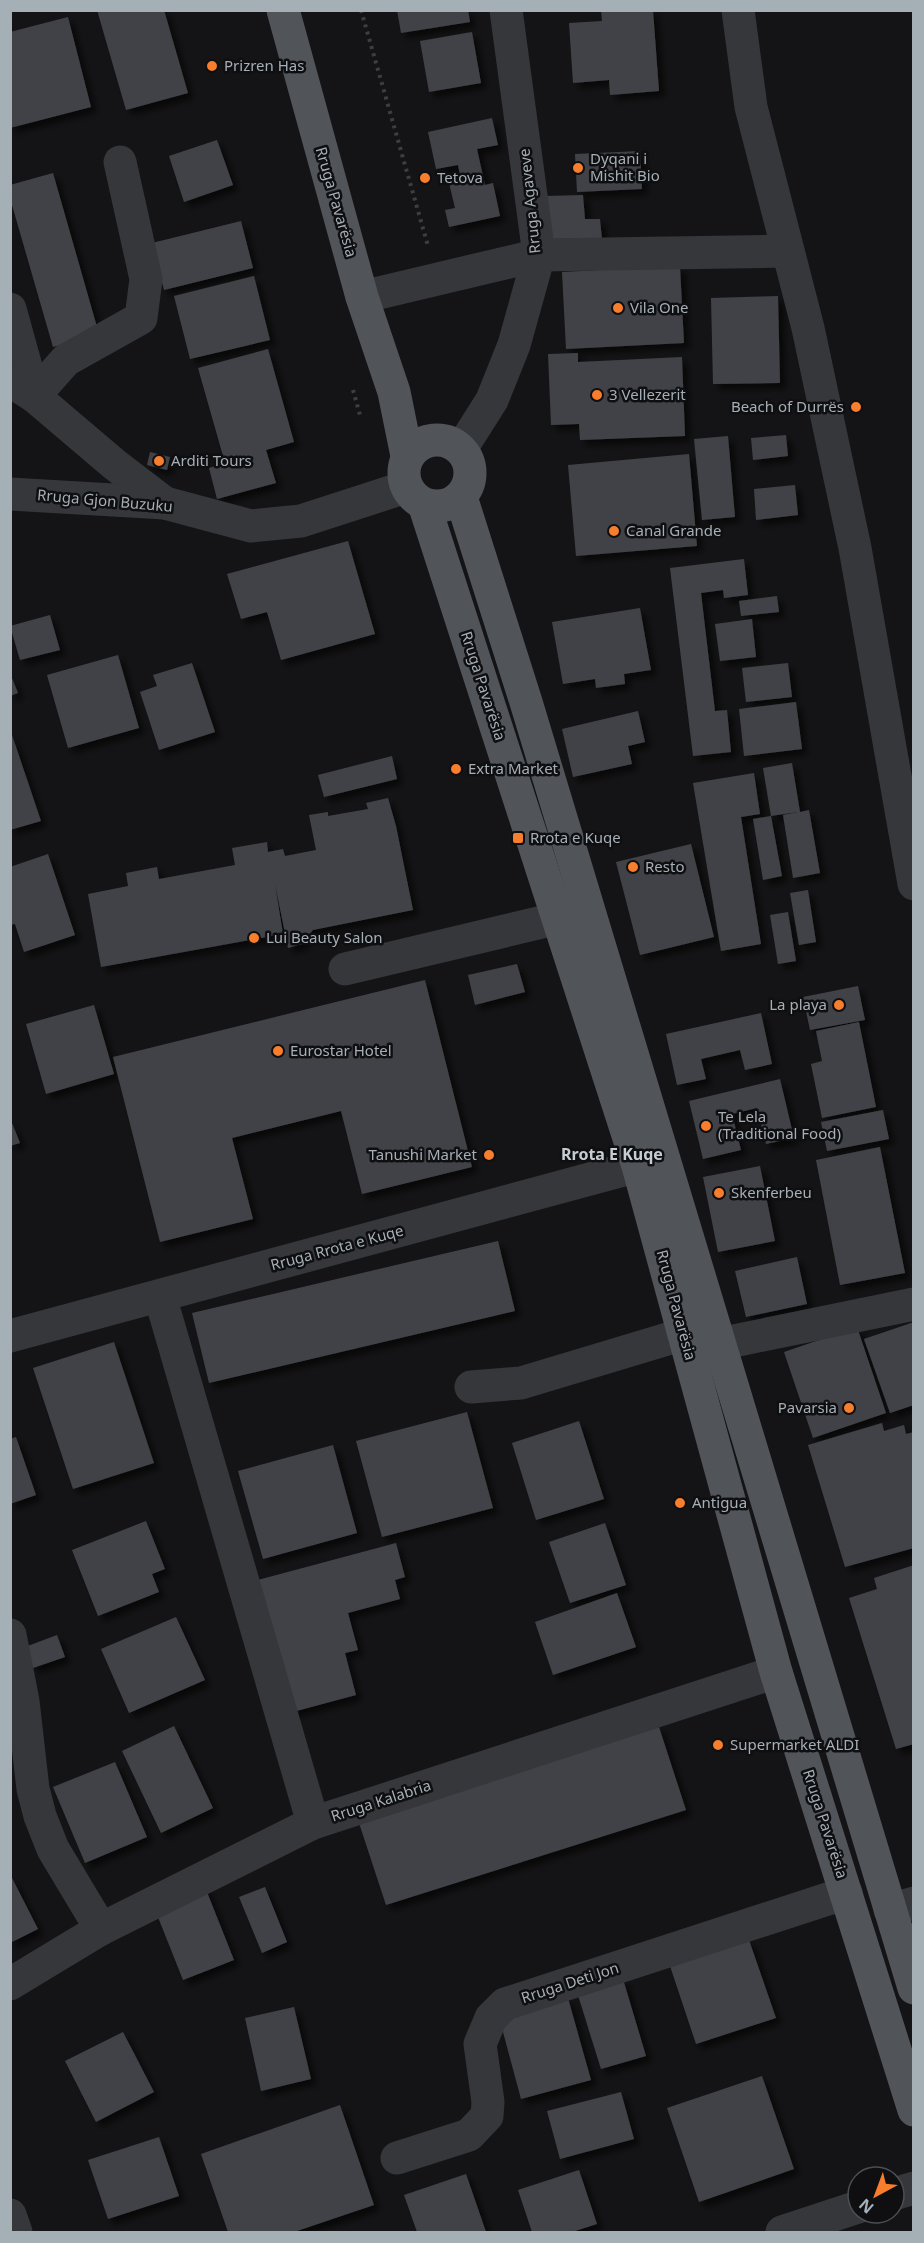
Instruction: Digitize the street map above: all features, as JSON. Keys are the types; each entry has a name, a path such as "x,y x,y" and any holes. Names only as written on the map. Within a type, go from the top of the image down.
{"main road":[{"name":"Rruga Pavarësia","path":"283,10 362,297 394,392 427,467 558,918 719,1344 902,1906 914,1988"},
{"path":"468,461 471,473 468,486 461,497 450,504 437,507 427,467 468,461"},
{"name":"Rruga Pavarësia","path":"461,497 526,702 651,1163 684,1334 776,1672 914,2110"}],"street":[{"name":"Rruga Agaveve","path":"427,467 492,399 514,345 539,255 506,10"},
{"path":"738,10 751,107 808,328 855,548 914,884"},
{"path":"22,388 66,360 141,318 146,279 120,162"},
{"path":"362,297 539,255 788,251"},
{"path":"10,309 22,388 165,503"},
{"name":"Rruga Gjon Buzuku","path":"10,494 165,503 251,526 301,521 427,467"},
{"path":"345,969 558,918"},
{"name":"Rruga Rrota e Kuqe","path":"10,1336 651,1163"},
{"path":"160,1296 314,1823"},
{"path":"719,1344 914,1304"},
{"path":"471,1387 521,1383 684,1334"},
{"path":"10,1635 23,1701 33,1789 40,1816 53,1849 101,1929"},
{"name":"Rruga Kalabria","path":"10,1984 101,1929 314,1823 776,1672"},
{"name":"Rruga Deti Jon","path":"397,2158 470,2135 487,2116 488,2102 480,2044 491,2018 505,2004 846,1893"},
{"path":"782,2232 846,2211"},
{"path":"10,2216 16,2232"}],"path":[{"path":"361,10 437,278"}],"building":[{"path":"97,10 164,10 188,93 126,110"},
{"path":"397,10 468,10 470,22 401,33"},
{"path":"601,10 653,10 659,91 610,95 609,80 573,83 569,23 602,21"},
{"path":"68,17 91,107 10,128 10,32"},
{"path":"472,32 481,83 429,92 420,41"},
{"path":"492,118 498,145 477,149 485,185 493,183 500,216 449,227 445,210 455,208 449,183 461,180 458,165 436,169 428,132"},
{"path":"217,140 233,185 184,202 169,156"},
{"path":"640,151 642,189 577,192 575,154"},
{"path":"53,173 99,334 53,347 10,198 10,185"},
{"path":"583,195 585,219 600,219 602,239 549,241 546,196"},
{"path":"241,221 253,268 164,290 152,243"},
{"path":"680,266 684,343 566,349 562,272"},
{"path":"254,276 270,340 190,359 174,296"},
{"path":"778,296 780,383 713,384 711,298"},
{"path":"268,349 294,442 266,450 276,483 217,499 209,468 225,463 198,368"},
{"path":"578,353 578,362 682,357 685,436 580,440 579,424 551,425 548,354"},
{"path":"786,435 788,456 753,460 751,438"},
{"path":"728,436 735,517 702,520 694,439"},
{"name":"Arditi Tours","path":"150,452 170,457 167,470 147,465"},
{"path":"689,454 697,546 576,556 568,465"},
{"path":"795,485 798,515 756,520 754,489"},
{"path":"348,541 375,634 281,660 267,612 241,619 227,574"},
{"path":"744,559 748,595 724,598 723,590 701,593 715,711 727,710 731,752 693,756 670,568"},
{"path":"777,596 779,612 741,616 739,601"},
{"path":"640,608 651,670 624,674 625,684 596,688 595,679 563,684 552,622"},
{"path":"50,615 60,650 20,660 10,626"},
{"path":"752,619 756,657 720,661 715,624"},
{"path":"118,655 139,728 68,748 47,675"},
{"path":"192,663 215,732 159,750 140,692 157,686 153,675"},
{"path":"788,663 792,697 746,702 742,668"},
{"path":"10,673 18,693 10,696"},
{"path":"796,702 802,749 744,756 739,709"},
{"path":"638,711 645,742 628,746 632,764 573,777 562,729"},
{"path":"10,729 41,821 10,830"},
{"path":"392,756 397,779 324,797 318,775"},
{"path":"792,763 800,812 809,810 820,873 793,878 783,815 798,812 771,816 763,768"},
{"path":"754,773 760,814 741,817 761,944 721,951 693,783"},
{"path":"388,798 413,910 313,930 302,944 288,948 275,884 283,934 101,967 88,894 128,886 126,873 157,867 159,879 235,865 232,848 267,842 268,852 283,849 285,856 316,850 309,815 328,812 328,816 368,809 366,803"},
{"path":"771,816 782,876 763,880 753,819"},
{"path":"691,844 714,937 640,955 616,862"},
{"path":"48,854 75,935 24,952 15,924 10,925 10,867"},
{"path":"808,890 816,942 799,945 790,893"},
{"path":"788,912 796,961 778,964 770,915"},
{"path":"517,964 525,992 475,1005 468,975"},
{"path":"425,980 472,1167 362,1194 341,1111 232,1138 253,1219 160,1242 113,1057"},
{"path":"858,986 865,1020 810,1030 803,997"},
{"path":"94,1005 114,1074 46,1094 26,1024"},
{"path":"761,1013 772,1064 745,1070 740,1050 701,1059 706,1079 677,1085 666,1034"},
{"path":"859,1022 876,1107 822,1118 811,1064 822,1061 816,1031"},
{"path":"780,1079 794,1138 766,1144 757,1108 732,1114 741,1150 703,1159 689,1101"},
{"path":"883,1110 889,1139 827,1151 821,1122"},
{"path":"10,1118 20,1143 10,1146"},
{"path":"880,1147 905,1273 840,1285 816,1160"},
{"path":"760,1166 775,1241 718,1252 703,1177"},
{"path":"498,1241 515,1311 209,1383 192,1313"},
{"path":"797,1257 807,1304 746,1317 735,1271"},
{"path":"914,1322 914,1405 890,1413 864,1339"},
{"path":"857,1327 886,1413 813,1438 784,1352"},
{"path":"114,1342 154,1463 73,1489 33,1368"},
{"path":"467,1412 493,1508 382,1537 356,1441"},
{"path":"579,1421 604,1499 536,1520 512,1443"},
{"path":"882,1423 884,1431 904,1425 906,1434 914,1432 914,1548 845,1567 808,1445"},
{"path":"16,1437 36,1495 10,1504 10,1439"},
{"path":"333,1445 357,1533 263,1559 238,1471"},
{"path":"146,1521 165,1569 152,1574 159,1592 98,1616 72,1550"},
{"path":"605,1523 626,1585 570,1603 549,1542"},
{"path":"396,1543 405,1577 395,1580 400,1599 348,1613 358,1650 345,1653 356,1695 289,1713 254,1581"},
{"path":"914,1565 914,1744 896,1749 849,1598 877,1589 874,1578"},
{"path":"617,1593 636,1647 553,1675 535,1622"},
{"path":"176,1617 205,1680 129,1713 101,1649"},
{"path":"57,1635 65,1657 33,1668 25,1647"},
{"path":"174,1726 213,1808 161,1833 122,1751"},
{"path":"659,1727 686,1810 386,1905 359,1823"},
{"path":"115,1762 147,1837 85,1863 53,1787"},
{"path":"10,1874 38,1929 10,1943"},
{"path":"205,1887 234,1960 183,1980 154,1907"},
{"path":"265,1887 287,1942 262,1953 239,1897"},
{"path":"749,1940 776,2018 696,2044 670,1966"},
{"path":"623,1979 646,2056 601,2069 577,1992"},
{"path":"568,1998 591,2080 521,2099 499,2017"},
{"path":"294,2007 311,2079 261,2091 245,2018"},
{"path":"123,2032 154,2092 96,2122 65,2061"},
{"path":"762,2076 794,2169 699,2202 667,2108"},
{"path":"621,2092 634,2139 560,2159 547,2111"},
{"path":"340,2105 374,2205 294,2232 228,2232 201,2154"},
{"path":"159,2137 179,2196 108,2219 88,2160"},
{"path":"579,2170 597,2224 572,2232 532,2232 518,2190"},
{"path":"466,2174 486,2232 417,2232 404,2195"}],"place":[{"name":"Prizren Has","path":"212,66"},
{"name":"Dyqani i Mishit Bio","path":"578,168"},
{"name":"Tetova","path":"425,178"},
{"name":"Vila One","path":"618,308"},
{"name":"3 Vellezerit","path":"597,395"},
{"name":"Beach of Durrës","path":"856,407"},
{"name":"Arditi Tours","path":"159,461"},
{"name":"Canal Grande","path":"614,531"},
{"name":"Extra Market","path":"456,769"},
{"name":"Rrota e Kuqe","path":"518,838"},
{"name":"Resto","path":"633,867"},
{"name":"Lui Beauty Salon","path":"254,938"},
{"name":"La playa","path":"839,1005"},
{"name":"Eurostar Hotel","path":"278,1051"},
{"name":"Te Lela (Traditional Food)","path":"706,1126"},
{"name":"Tanushi Market","path":"489,1155"},
{"name":"Skenferbeu","path":"719,1193"},
{"name":"Pavarsia","path":"849,1408"},
{"name":"Antigua","path":"680,1503"},
{"name":"Supermarket ALDI","path":"718,1745"}],"district":[{"name":"Rrota E Kuqe","path":"612,1154"}]}
